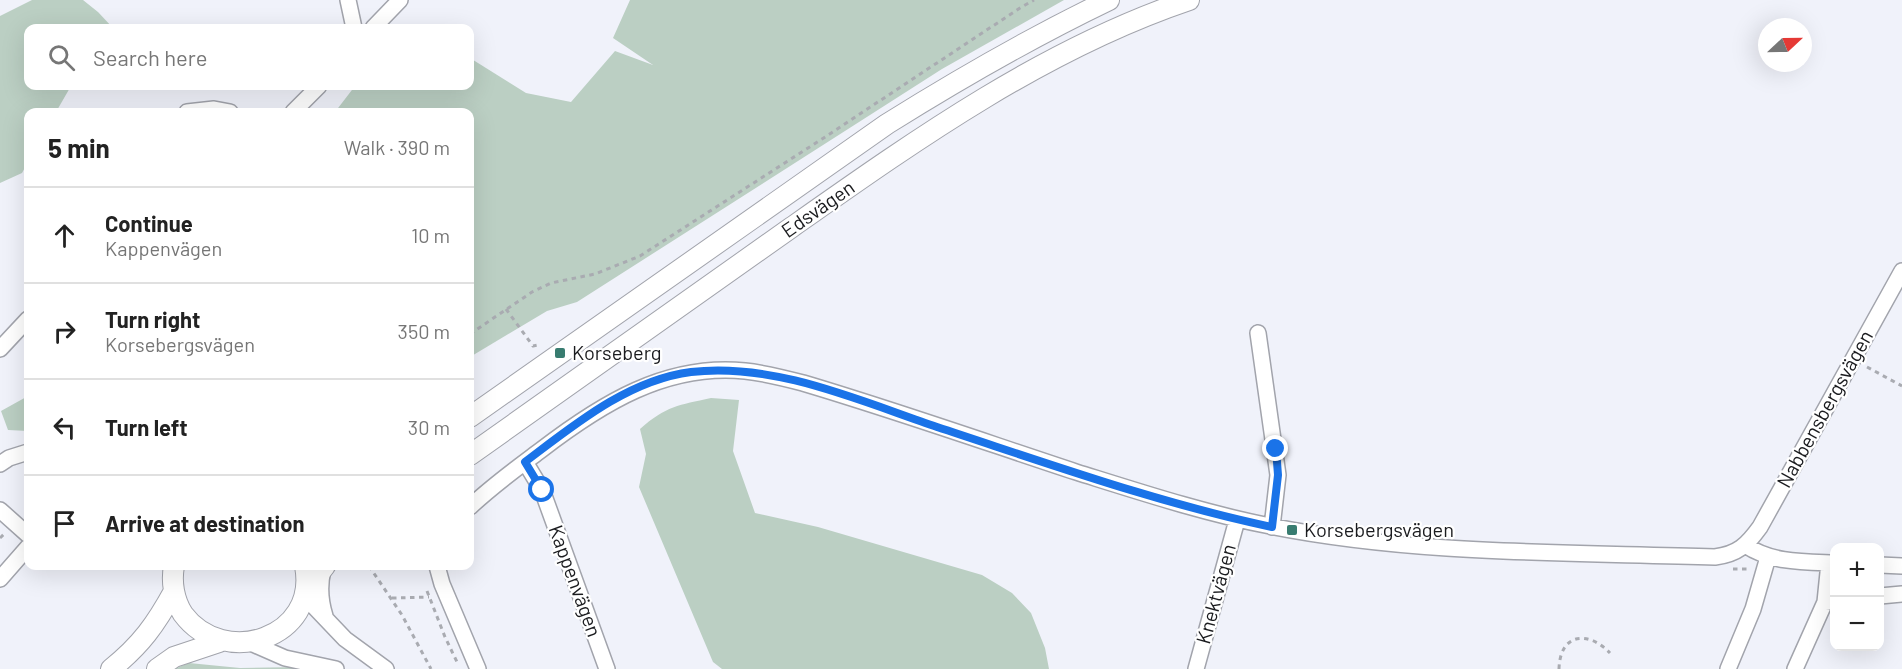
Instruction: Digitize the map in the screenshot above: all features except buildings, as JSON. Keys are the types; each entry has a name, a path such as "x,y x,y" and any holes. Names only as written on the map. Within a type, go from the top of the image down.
{"main road":[{"name":"Edsvägen","path":"474,414 886,124 1021,44 1109,0"},
{"name":"Edsvägen","path":"474,452 917,139 1011,82 1078,47 1189,0"},
{"path":"172,575 181,610 193,627 210,639 236,646 253,644 270,638 286,627 297,613 316,570"},
{"path":"111,669 148,635 172,575"},
{"path":"158,669 174,657 219,642"}],"street":[{"path":"348,0 353,24"},
{"path":"377,24 400,0"},
{"path":"297,108 315,90"},
{"name":"Nabbensbergsvägen","path":"1745,545 1760,526 1902,271"},
{"path":"0,349 24,323"},
{"path":"1258,333 1278,475 1272,527"},
{"path":"474,504 525,462 594,412 641,386 690,372 745,371 820,388 1133,490 1237,520 1272,527 1364,540 1527,551 1715,557 1730,555 1745,545 1766,556 1791,561 1830,563"},
{"path":"0,464 9,458 24,453"},
{"name":"Kappenvägen","path":"525,462 542,490 607,669"},
{"path":"0,510 24,531"},
{"name":"Knektvägen","path":"1196,669 1237,520"},
{"path":"0,579 24,552"},
{"path":"1728,669 1753,609 1766,556"},
{"path":"1884,565 1902,566"},
{"path":"318,570 320,598 327,622"},
{"path":"438,570 478,669"},
{"path":"305,593 327,622 345,639 386,669"},
{"path":"1884,596 1902,594"},
{"path":"1795,669 1830,601"},
{"path":"253,644 285,658 336,669"}],"path":[{"path":"474,331 506,309 551,283 595,274 640,256 1034,0"},
{"path":"506,309 533,346 538,345"},
{"path":"1867,367 1902,386"},
{"path":"1732,569 1751,569 1766,556"},
{"path":"372,570 392,598 431,669"},
{"path":"392,598 429,597"},
{"path":"1559,669 1563,648 1570,640 1580,638 1596,641 1610,653"}],"green space":[{"path":"32,0 83,0 109,24 24,24 24,90 69,90 58,108 24,108 24,169 22,173 0,183 0,16"},
{"path":"630,0 1064,0 942,69 577,302 547,311 474,355 474,108 338,108 352,90 474,90 474,60 526,93 571,102 615,51 653,65 613,38"},
{"path":"24,398 24,431 8,430 1,411"},
{"path":"711,398 739,400 733,451 755,513 818,527 982,575 1012,593 1031,613 1045,648 1049,669 722,669 713,662 639,487 646,454 640,429 665,411"},
{"path":"189,663 240,668 300,667 306,669 174,669"}],"place":[{"name":"Korseberg","path":"560,353"},
{"name":"Korsebergsvägen","path":"1292,530"}],"route":[{"path":"542,490 525,462 567,430 622,395 641,386 690,372 719,370 745,371 803,383 1133,490 1237,520 1272,527 1278,475 1276,449"}]}
